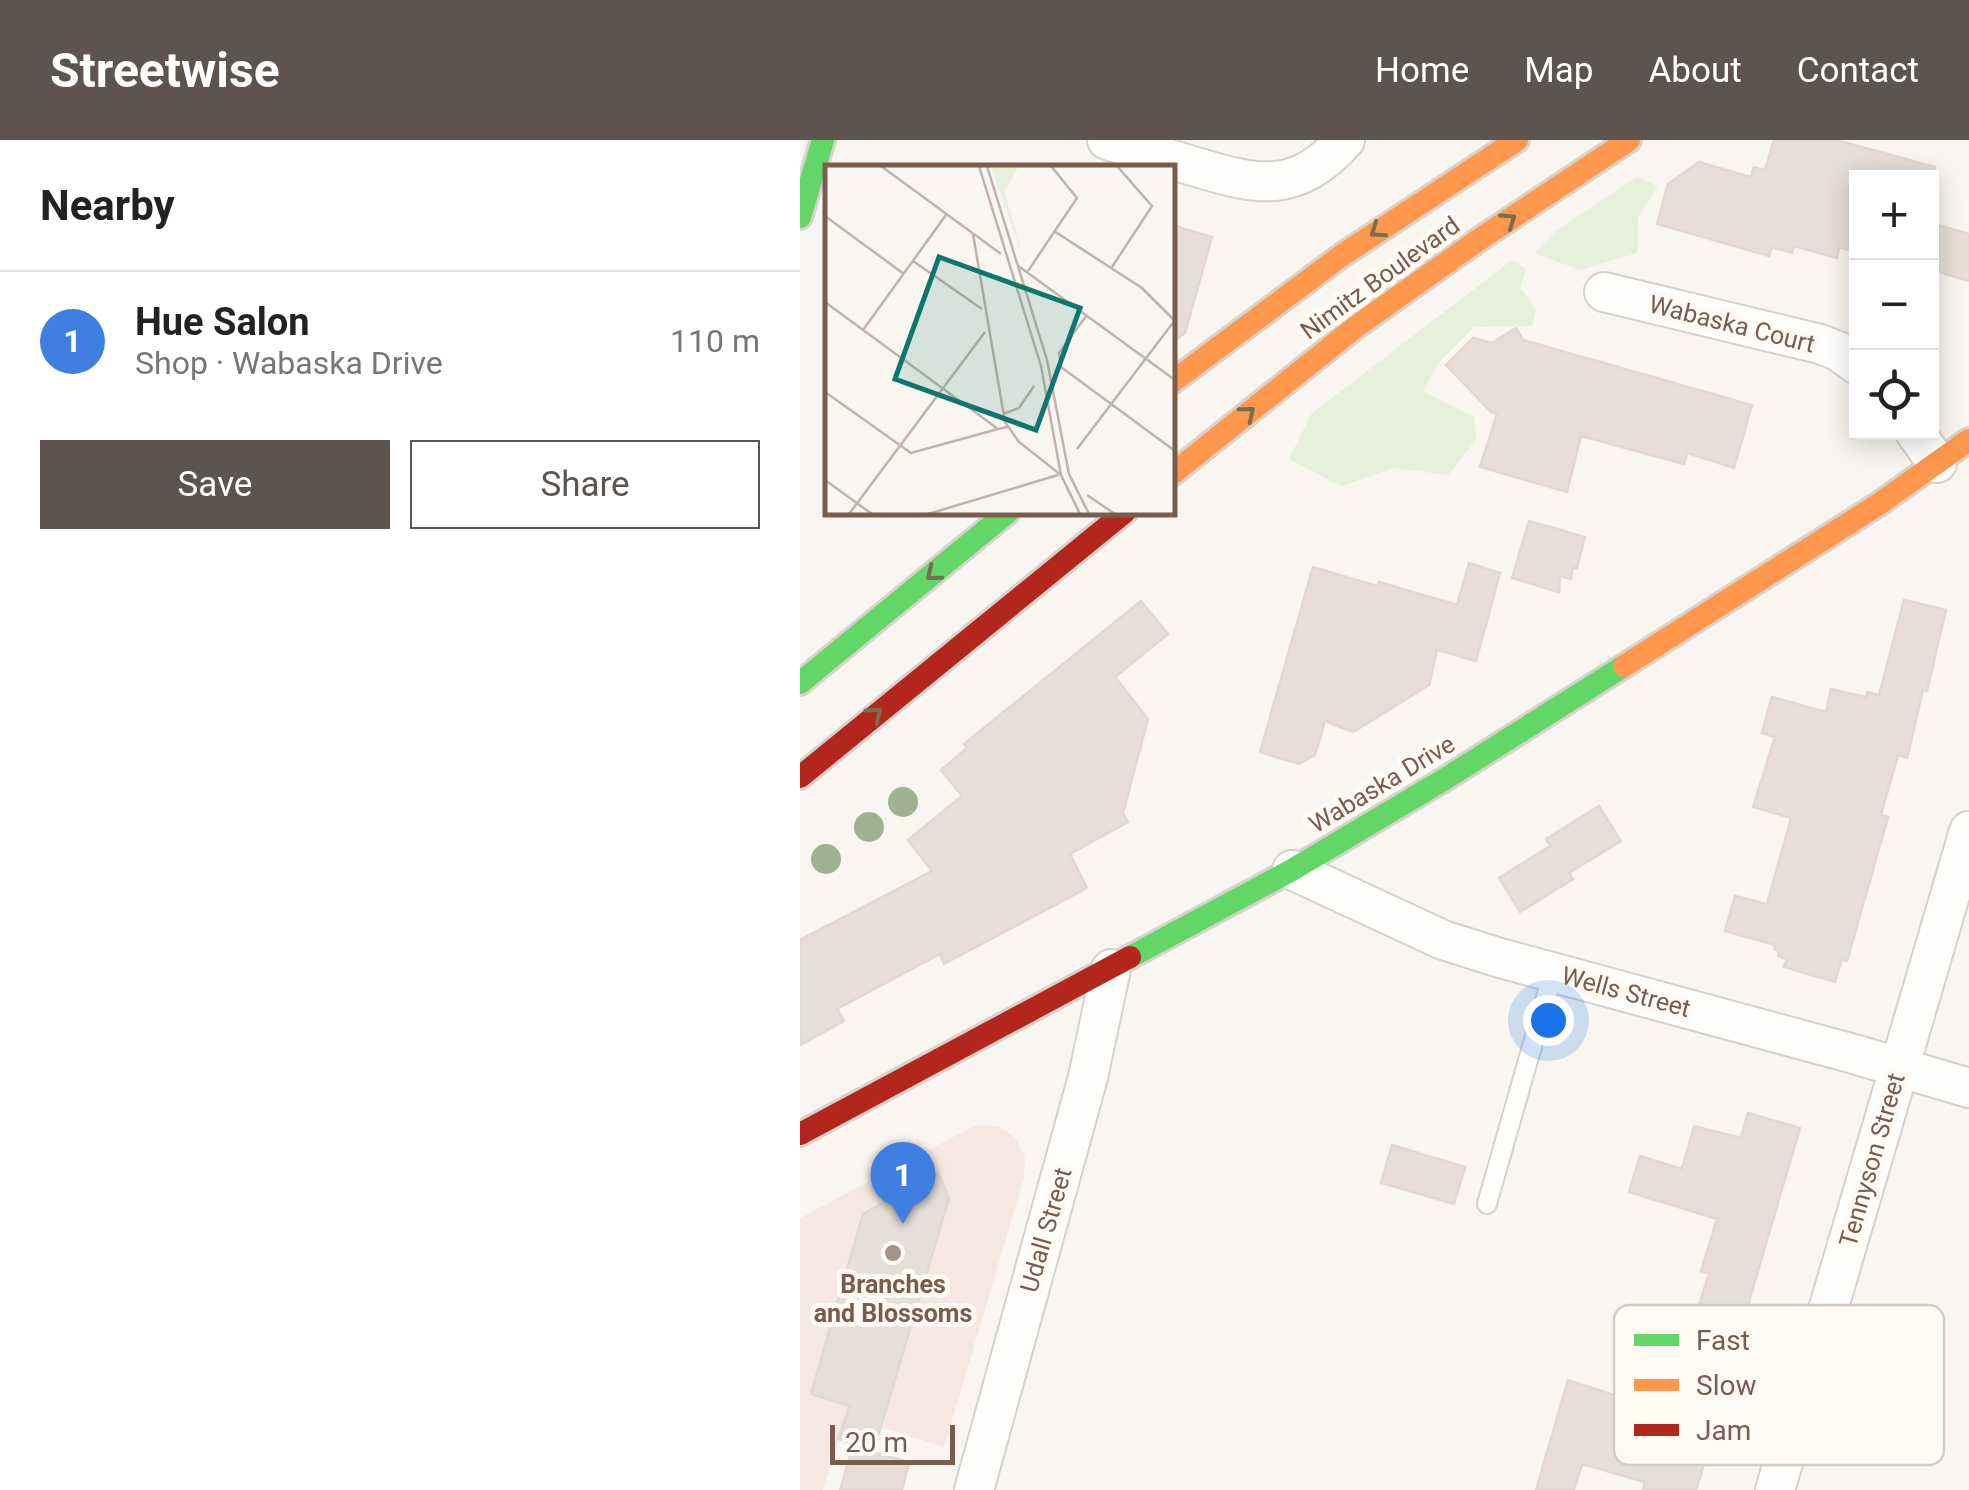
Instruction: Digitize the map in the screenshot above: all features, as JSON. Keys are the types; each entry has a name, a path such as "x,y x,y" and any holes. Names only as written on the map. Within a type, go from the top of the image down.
{"main road":[{"path":"800,217 822,140"},
{"name":"Nimitz Boulevard","path":"1175,380 1343,254 1518,140"},
{"name":"Nimitz Boulevard","path":"1175,472 1370,317 1629,140"},
{"name":"Wabaska Drive","path":"800,1134 1292,870 1445,779 1805,552 1969,440"},
{"path":"800,683 1004,515"},
{"path":"800,776 1121,515"}],"street":[{"path":"1107,140 1263,183 1292,178 1334,151"},
{"name":"Wabaska Court","path":"1604,292 1820,344 1849,359"},
{"path":"1921,440 1937,463"},
{"name":"Tennyson Street","path":"1830,1305 1900,1067 1951,915 1969,831"},
{"name":"Wells Street","path":"1292,870 1443,940 1969,1088"},
{"name":"Udall Street","path":"974,1490 1088,1077 1111,969"},
{"name":"Tennyson Street","path":"1775,1490 1782,1465"}],"lane":[{"path":"1487,1204 1553,973"}],"shaded area":[{"path":"976,1125 1000,1126 1016,1139 1025,1157 1024,1178 944,1447 845,1416 823,1490 800,1490 800,1218"}],"green space":[{"path":"1637,177 1658,186 1638,217 1637,253 1580,270 1534,253 1556,231"},
{"path":"1512,260 1526,269 1520,288 1536,309 1532,326 1474,327 1440,361 1423,391 1474,417 1476,440 1448,475 1394,468 1341,486 1289,459 1311,414"}],"building":[{"path":"1774,140 1836,140 1935,167 1849,170 1849,250 1839,247 1837,258 1794,246 1792,253 1772,247 1769,256 1657,224 1668,184 1699,162 1751,177 1754,167 1765,170"},
{"path":"1939,225 1969,234 1969,281 1939,272"},
{"path":"1175,226 1212,237 1185,333 1175,340"},
{"path":"1516,328 1523,340 1752,405 1734,468 1687,453 1684,464 1581,436 1567,492 1480,467 1497,414 1446,365 1473,338 1492,343"},
{"path":"1529,521 1585,537 1577,568 1573,567 1571,579 1560,576 1559,592 1512,578"},
{"path":"1469,563 1500,573 1476,661 1437,650 1429,685 1353,732 1325,721 1315,755 1299,764 1260,752 1313,567 1457,605"},
{"path":"1904,600 1946,610 1907,758 1898,755 1881,815 1888,817 1847,961 1842,959 1835,982 1784,967 1787,959 1778,956 1775,945 1725,931 1735,896 1767,904 1791,818 1753,807 1775,737 1762,733 1772,697 1826,712 1831,689 1866,697 1867,692 1879,695"},
{"path":"1141,601 1168,634 1115,677 1148,719 1123,813 1128,822 1070,854 1087,888 944,964 940,954 837,1009 844,1021 800,1045 800,940 932,871 908,840 962,796 941,770 967,748 964,744"},
{"path":"1599,806 1621,841 1569,873 1573,879 1520,912 1499,878 1550,846 1546,839"},
{"path":"1748,1113 1800,1128 1748,1305 1699,1305 1709,1273 1701,1271 1717,1219 1629,1192 1640,1156 1682,1169 1694,1126 1741,1138"},
{"path":"1392,1145 1465,1167 1454,1204 1381,1183"},
{"path":"938,1173 949,1198 874,1450 838,1439 850,1406 811,1394 863,1214"},
{"path":"1568,1380 1614,1395 1614,1465 1704,1465 1696,1490 1643,1490 1645,1482 1582,1464 1574,1490 1536,1490"},
{"path":"853,1446 909,1462 902,1490 840,1490"}],"traffic: fast":[{"path":"800,217 823,140"},
{"path":"800,683 1004,515"},
{"path":"1130,957 1292,870 1624,666"}],"traffic: slow":[{"path":"1175,380 1341,256 1517,140"},
{"path":"1175,472 1357,326 1629,140"},
{"path":"1624,666 1879,504 1969,440"}],"traffic: jam":[{"path":"800,777 1121,515"},
{"path":"800,1134 1130,957"}],"place":[{"name":"Hue Salon","path":"903,1224"},
{"name":"Branches and Blossoms","path":"893,1253"}]}
